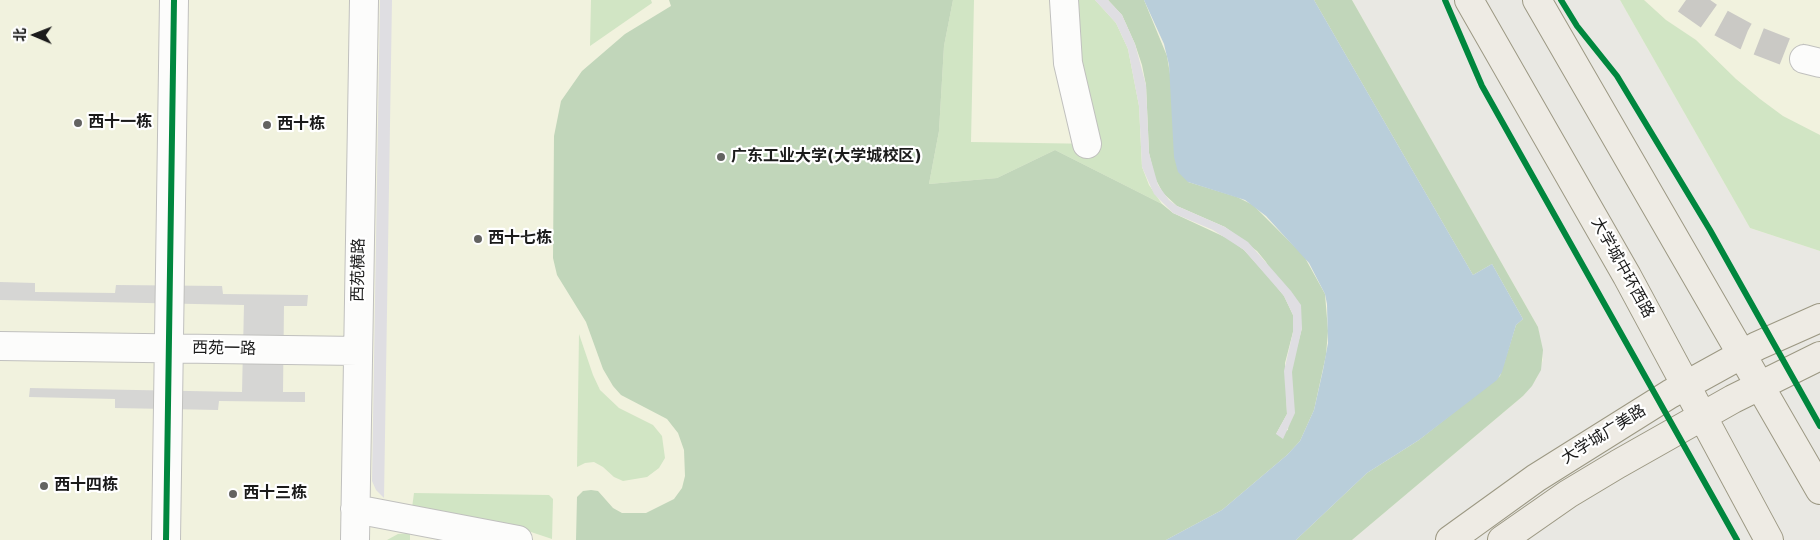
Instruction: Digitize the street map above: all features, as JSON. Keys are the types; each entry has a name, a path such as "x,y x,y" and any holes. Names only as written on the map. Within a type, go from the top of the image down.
{"main road":[{"name":"大学城中环西路","path":"1469,0 1627,276 1769,540"},
{"path":"1537,0 1820,490"},
{"name":"大学城广美路","path":"1450,540 1536,478 1686,385 1742,354 1820,318"},
{"name":"大学城广美路","path":"1502,540 1606,470 1760,385 1820,356"}],"street":[{"path":"166,540 174,0"},
{"name":"西苑横路","path":"355,540 364,0"},
{"path":"1064,0 1068,63 1087,144"},
{"name":"西苑一路","path":"0,346 358,351"},
{"path":"355,509 518,540"}],"shaded area":[{"name":"广东工业大学(大学城校区)","path":"0,0 1352,0 1538,327 1543,360 1537,378 1523,396 1352,540 0,540"},
{"path":"380,0 392,0 384,498 376,490 372,481"},
{"path":"669,0 953,0 944,46 939,131 929,184 997,178 1055,150 1162,204 1173,213 1229,239 1244,250 1272,281 1284,296 1293,315 1293,332 1285,363 1287,414 1276,434 1288,430 1292,366 1302,328 1266,262 1257,251 1225,227 1177,206 1163,193 1155,178 1149,153 1146,85 1142,65 1122,15 1108,0 1144,0 1167,56 1188,182 1237,197 1253,205 1304,256 1325,294 1328,331 1326,355 1314,410 1300,441 1287,455 1222,510 1166,540 576,540 577,497 583,491 598,491 613,508 622,513 646,513 674,499 682,488 685,476 684,450 678,433 667,419 621,395 613,386 603,369 586,322 557,275 553,258 554,136 561,101 582,71 625,34 671,6"},
{"path":"1095,0 1108,0 1122,15 1135,44 1146,85 1149,153 1158,185 1169,200 1177,206 1225,227 1248,242 1301,305 1302,328 1292,372 1295,413 1283,439 1276,434 1287,414 1284,371 1293,332 1293,315 1284,296 1244,250 1213,230 1173,213 1154,194 1142,167 1139,106 1128,49 1116,23"},
{"path":"1314,0 1352,0 1538,327 1543,350 1541,370 1532,386 1523,396 1352,540 1296,540 1367,473 1419,440 1500,376 1516,325 1523,319 1492,264 1473,275"},
{"path":"1620,0 1820,0 1820,251 1750,228"}],"green space":[{"path":"591,0 651,0 652,3 590,46"},
{"path":"953,0 974,0 971,142 1099,144 1082,77 1075,0 1095,0 1116,23 1128,49 1139,106 1142,167 1149,185 1162,204 1055,150 997,178 929,184 939,131 944,46"},
{"path":"1620,0 1644,0 1666,20 1696,40 1736,79 1760,99 1783,116 1820,135 1820,251 1750,228"},
{"path":"579,334 600,390 619,408 653,425 662,436 665,458 659,468 647,477 623,481 614,477 594,462 585,463 577,467"},
{"path":"414,493 549,495 553,499 552,539 522,529 412,508"},
{"path":"410,533 410,540 387,540 398,534"}],"water":[{"path":"1144,0 1314,0 1473,275 1492,264 1523,319 1516,325 1502,372 1497,380 1419,440 1367,473 1296,540 1166,540 1222,510 1287,455 1300,441 1314,410 1323,370 1328,343 1327,304 1325,294 1309,263 1266,216 1245,200 1188,182 1178,172 1174,157 1169,65 1164,44"}],"pier":[{"path":"0,282 35,283 35,292 115,293 116,285 222,286 223,294 308,295 307,306 284,306 283,392 305,392 305,402 219,401 218,410 115,408 115,399 29,397 30,388 242,392 244,305 0,300"}],"tunnel":[{"path":"1686,0 1710,17 1745,36 1804,59"}],"cycle path":[{"path":"166,540 174,0"},
{"path":"1445,0 1482,86 1737,540"},
{"path":"1561,0 1577,26 1617,76 1710,230 1820,426"}],"place":[{"name":"西十一栋","path":"78,123"},
{"name":"西十栋","path":"267,125"},
{"name":"广东工业大学(大学城校区)","path":"721,157"},
{"name":"西十七栋","path":"478,239"},
{"name":"西十四栋","path":"44,486"},
{"name":"西十三栋","path":"233,494"}]}
